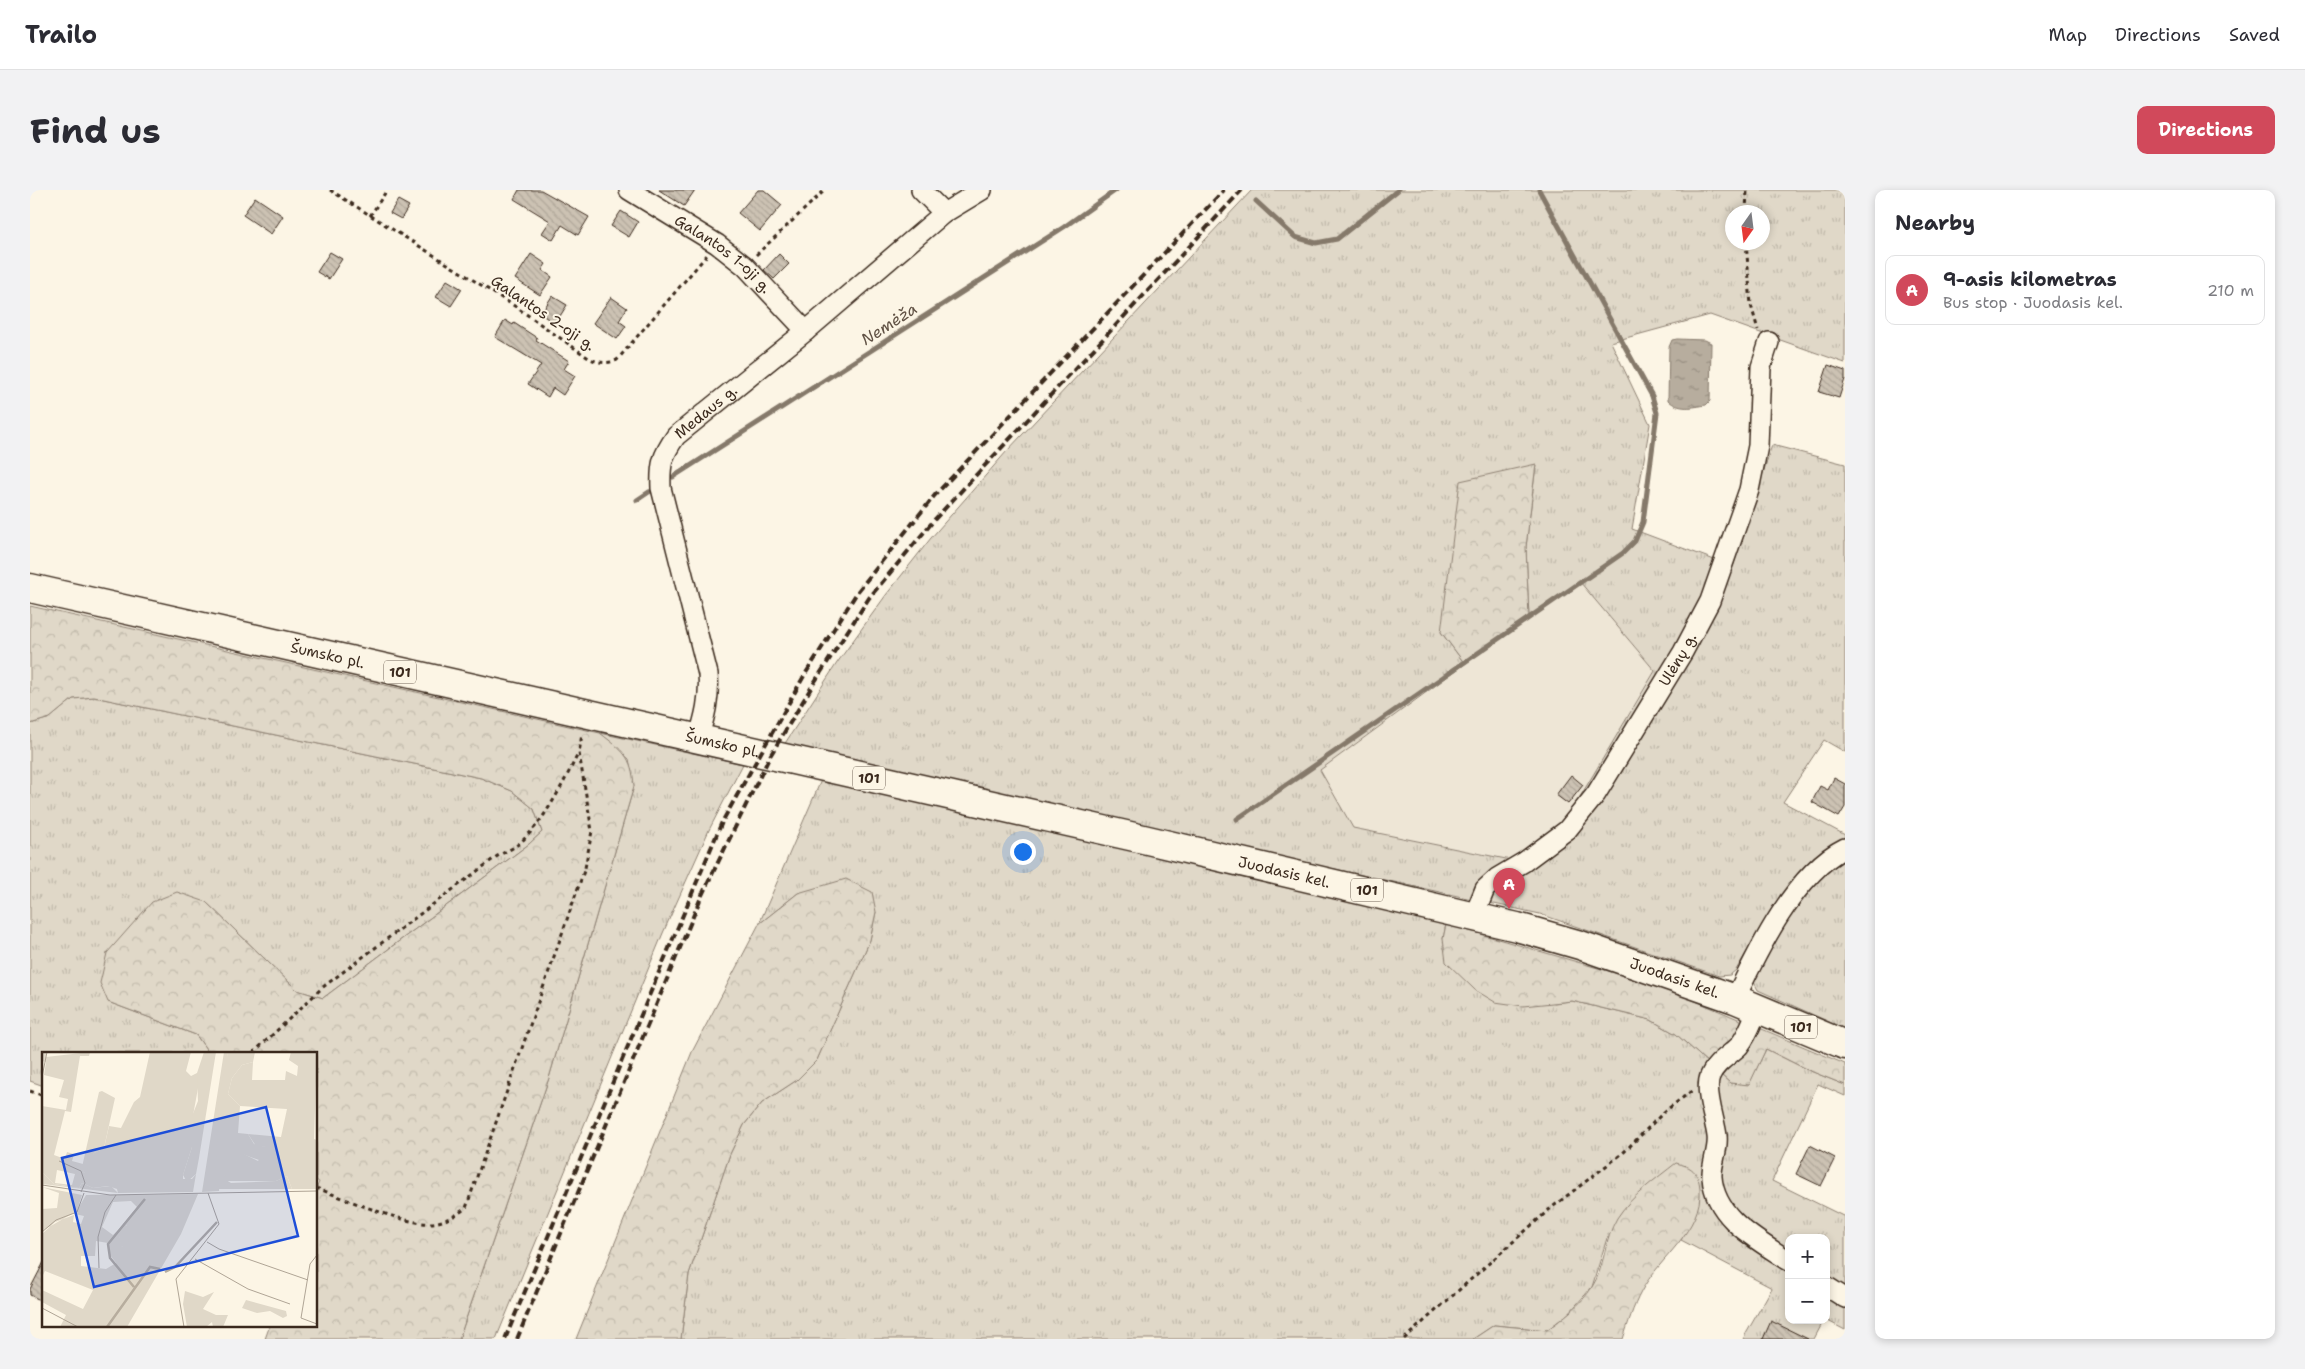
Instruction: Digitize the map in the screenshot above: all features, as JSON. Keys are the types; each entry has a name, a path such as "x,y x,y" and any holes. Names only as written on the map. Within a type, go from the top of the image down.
{"main road":[{"name":"Šumsko pl.","path":"30,588 770,756"},
{"name":"Juodasis kel.","path":"770,756 1252,864 1474,916 1580,945 1746,1004 1845,1045"}],"street":[{"name":"Galantos 1-oji g.","path":"629,190 717,244 745,266 806,331"},
{"path":"920,190 944,213"},
{"name":"Medaus g.","path":"698,739 707,708 710,688 661,488 664,453 676,436 806,331 944,213 982,190"},
{"name":"Ulėnų g.","path":"1474,916 1485,889 1497,878 1524,862 1567,830 1596,794 1683,652 1710,602 1750,490 1758,446 1762,367 1768,342"},
{"path":"1785,1258 1735,1223 1722,1208 1713,1192 1712,1174 1717,1138 1710,1098 1710,1078 1716,1066 1738,1046 1748,1033 1746,1004 1747,973 1796,889 1829,856 1845,848"},
{"path":"1830,1289 1845,1298"}],"path":[{"name":"Galantos 2-oji g.","path":"330,190 516,307 590,359 601,363 610,363 617,360 717,244"},
{"path":"370,216 387,190"},
{"path":"745,266 824,190"},
{"path":"1746,205 1747,190"},
{"path":"1747,250 1751,305 1760,334 1768,342"},
{"path":"254,1052 324,988 496,857 520,843 530,833 563,784 579,753 586,714"},
{"path":"318,1189 407,1220 422,1222 430,1223 452,1219 466,1208 585,868 592,831 579,753"},
{"path":"1404,1339 1551,1208 1623,1153 1665,1111 1710,1078"},
{"path":"30,1091 42,1095"}],"shaded area":[{"path":"1580,582 1655,671 1571,812 1546,837 1511,860 1353,828 1320,770"}],"green space":[{"path":"1252,190 1845,190 1845,363 1710,315 1611,342 1650,424 1632,529 1733,567 1772,445 1845,464 1845,752 1824,740 1783,802 1845,835 1845,842 1771,912 1736,970 1730,975 1719,976 1540,914 782,748 837,663 886,595 931,538 1007,451","holes":["1536,465 1526,547 1529,618 1580,582 1655,671 1571,812 1546,837 1511,860 1353,828 1320,770 1465,664 1441,632"]},
{"path":"1536,464 1526,547 1529,618 1465,664 1441,632 1460,481"},
{"path":"30,606 600,733 625,755 631,768 634,786 549,1078 459,1339 265,1339 270,1326 318,1326 318,1052 208,1052 196,1035 108,1002 100,983 107,953 152,902 177,892 206,902 297,990 323,998 529,844 542,832 534,809 512,791 481,778 94,697 73,699 50,718 30,724"},
{"path":"94,697 481,778 512,791 534,809 542,832 529,844 323,998 297,990 206,902 108,1002 196,1035 208,1052 42,1052 42,1085 30,1081 30,724 50,718 73,699"},
{"path":"600,733 743,764 709,830 663,933 496,1339 459,1339 549,1078 634,786 629,759"},
{"path":"822,778 1216,867 1446,924 1443,939 1554,1003 1572,1001 1651,1020 1676,1034 1730,1083 1749,1084 1766,1049 1808,1070 1845,1085 1845,1096 1818,1084 1772,1181 1845,1217 1845,1330 1830,1322 1830,1234 1785,1234 1785,1324 1822,1324 1814,1339 1743,1339 1772,1288 1681,1240 1695,1216 1607,1238 1592,1287 1569,1313 1547,1330 1494,1325 1473,1339 681,1339 689,1274 730,1154 744,1125 762,1103 797,1080 817,1060 870,940 876,912 798,893 759,924"},
{"path":"1845,858 1845,1029 1758,990 1753,980 1753,971 1808,886 1832,865"},
{"path":"846,879 872,892 876,912 870,940 817,1060 797,1080 762,1103 744,1125 730,1154 689,1274 681,1339 576,1339 692,1052 759,924 798,893"},
{"path":"1446,924 1629,977 1674,992 1845,1064 1845,1085 1808,1070 1766,1049 1749,1085 1730,1083 1676,1034 1651,1020 1572,1001 1523,1006 1495,1002 1475,990 1446,962 1443,939"},
{"path":"1676,1163 1690,1168 1698,1177 1700,1188 1699,1203 1695,1217 1687,1231 1641,1292 1623,1339 1473,1339 1494,1325 1547,1330 1571,1311 1588,1294 1596,1279 1609,1235 1617,1218 1637,1195"}],"water":[{"path":"1672,340 1705,340 1711,343 1710,401 1706,405 1681,407 1668,400 1669,347"}],"building":[{"path":"519,190 541,190 589,217 578,235 562,225 553,240 542,233 550,221 514,199"},
{"path":"659,190 695,190 684,206"},
{"path":"758,190 764,190 782,205 760,231 738,213"},
{"path":"255,197 283,216 271,234 243,215"},
{"path":"398,200 409,206 401,219 390,213"},
{"path":"621,211 638,222 629,237 611,226"},
{"path":"330,252 342,259 329,279 317,272"},
{"path":"531,254 546,264 542,270 552,277 540,295 515,279"},
{"path":"779,254 789,264 774,279 764,270"},
{"path":"447,280 462,289 451,306 436,297"},
{"path":"552,296 567,305 555,324 541,314"},
{"path":"611,297 627,308 619,321 626,326 617,339 593,323"},
{"path":"505,320 513,325 514,323 569,361 564,369 575,376 563,395 553,388 548,397 528,384 541,365 495,337"},
{"path":"1828,365 1845,371 1845,379 1839,398 1819,392"},
{"path":"1571,775 1583,785 1568,804 1556,795"},
{"path":"1834,778 1845,784 1845,807 1839,817 1812,802 1820,786 1828,790"},
{"path":"1810,1145 1835,1158 1821,1186 1796,1174"},
{"path":"42,1266 42,1301 30,1295 30,1289"},
{"path":"1771,1321 1808,1339 1763,1339"}],"waterway":[{"name":"Nemėža","path":"673,477 1064,227 1116,190"},
{"name":"Nemėža","path":"1256,201 1295,237 1316,243 1337,239 1398,190"},
{"path":"1237,819 1623,553 1635,541 1643,522 1657,413 1652,396 1539,190"},
{"name":"Nemėža","path":"637,500 649,492"}],"railway":[{"path":"505,1339 722,822 804,676 858,591 935,495 1224,190"},
{"path":"517,1339 702,895 770,756 814,683 869,598 935,519 1242,190"}],"place":[{"name":"9-asis kilometras","path":"1509,909"}]}
